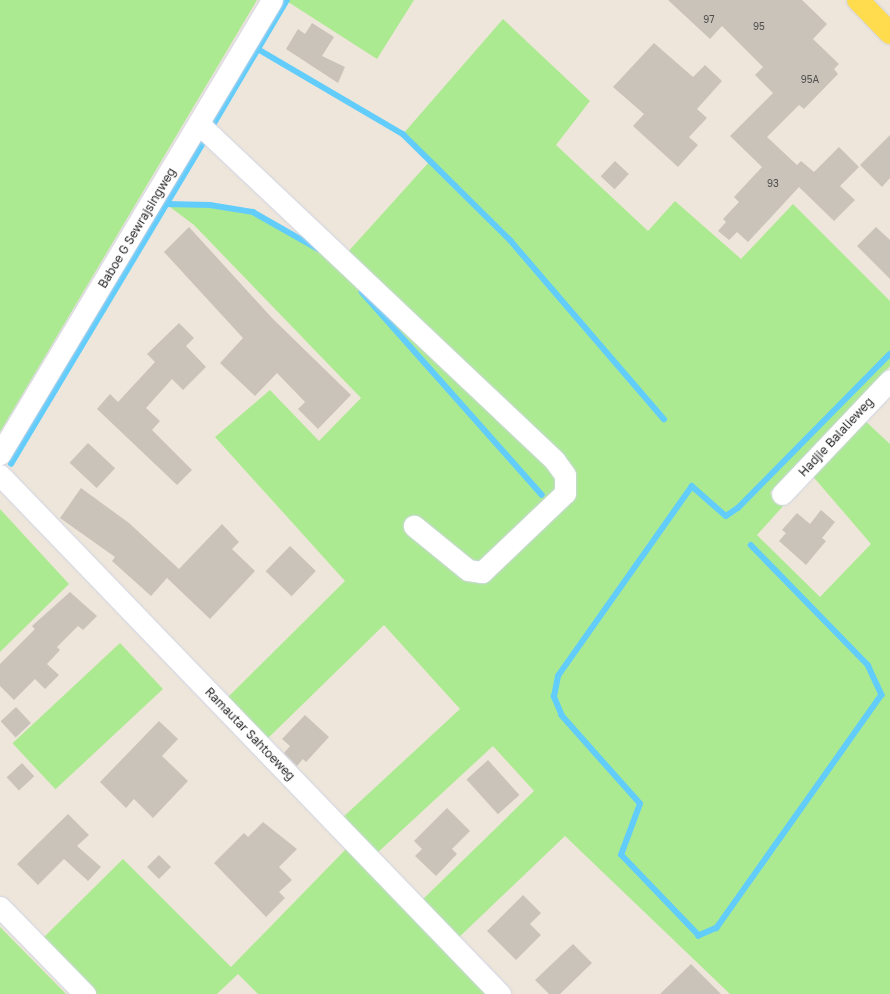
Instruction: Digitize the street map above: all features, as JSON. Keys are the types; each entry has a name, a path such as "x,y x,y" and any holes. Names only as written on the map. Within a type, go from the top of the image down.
{"main road":[{"path":"858,0 890,33"}],"street":[{"name":"Baboe G Sewrajsingweg","path":"0,454 272,0"},
{"path":"199,124 555,460 565,475 565,494 482,572 468,570 414,526"},
{"name":"Hadjie Balalieweg","path":"782,494 890,380"},
{"name":"Ramautar Sahtoeweg","path":"0,475 500,994"},
{"path":"0,907 86,994"}],"green space":[{"path":"0,0 257,0 0,432"},
{"path":"285,0 414,0 377,59"},
{"path":"503,19 590,101 556,145 648,231 675,201 741,259 793,204 890,301 890,366 770,493 785,504 757,535 820,597 871,544 810,473 862,418 890,444 890,994 730,994 565,836 454,942 417,905 534,791 493,746 375,855 341,819 460,709 384,625 264,742 224,701 345,581 215,437 270,390 319,441 361,398 194,225 166,204 210,205 253,212 329,255 337,264 430,161 403,134"},
{"path":"0,509 69,584 0,652"},
{"path":"120,643 163,689 55,789 12,743"},
{"path":"346,849 487,994 258,994 238,974 217,994 95,994 42,939 123,859 231,967"},
{"path":"0,927 66,994 0,994"}],"building":[{"path":"668,0 802,0 827,24 813,39 839,64 834,69 838,74 804,109 799,105 767,137 797,165 801,161 814,172 839,147 859,167 840,186 855,200 834,221 799,187 748,242 737,232 729,240 718,231 726,222 723,219 739,202 734,197 762,167 730,136 773,93 755,75 763,67 722,26 710,39"},
{"path":"312,23 334,37 322,56 345,67 338,83 286,49 298,29 305,34"},
{"path":"654,43 693,77 705,65 722,81 697,109 707,118 689,137 698,145 678,167 633,126 644,114 613,87"},
{"path":"890,135 890,178 882,187 860,165"},
{"path":"615,161 629,174 615,189 601,176"},
{"path":"189,227 273,319 351,395 318,429 298,409 305,402 277,373 255,396 220,363 243,338 164,252"},
{"path":"876,227 890,240 890,279 857,246"},
{"path":"179,323 194,338 186,346 206,367 183,390 172,379 146,408 160,421 152,430 192,470 177,485 97,409 110,394 118,402 155,362 147,354"},
{"path":"88,443 115,468 97,488 70,463"},
{"path":"81,488 129,523 179,569 222,524 239,542 232,549 255,571 210,619 167,578 151,596 112,561 115,557 60,518"},
{"path":"821,510 835,522 822,538 826,541 806,565 779,541 786,533 782,530 797,513 810,524"},
{"path":"290,546 316,571 292,596 266,571"},
{"path":"70,592 97,616 83,630 78,626 57,647 60,650 47,664 59,675 45,689 35,679 14,700 0,686 0,664 35,629 32,626"},
{"path":"16,707 31,723 16,737 1,721"},
{"path":"305,715 329,737 306,762 303,759 297,766 284,753 290,746 282,739"},
{"path":"159,721 178,739 162,756 188,781 153,818 134,799 126,808 100,782"},
{"path":"488,760 519,795 498,814 466,779"},
{"path":"22,763 34,776 19,790 7,777"},
{"path":"447,808 470,831 452,849 457,854 436,876 415,856 422,849 414,841"},
{"path":"68,814 89,835 77,846 101,867 88,881 64,859 38,885 17,864"},
{"path":"263,822 297,849 279,867 292,880 279,892 285,898 266,917 214,863 244,833 248,837"},
{"path":"159,855 171,867 159,879 147,867"},
{"path":"523,895 541,913 530,924 541,935 516,960 487,931"},
{"path":"573,944 592,963 560,994 549,994 535,980"},
{"path":"691,964 721,994 660,994"}],"waterway":[{"path":"213,125 287,0"},
{"path":"258,49 403,134 511,241 664,419"},
{"path":"11,464 204,141"},
{"path":"166,204 210,205 253,212 318,249"},
{"path":"362,292 542,495"},
{"path":"751,545 868,665 882,695 717,928 699,936 621,855 640,804 562,716 554,697 558,676 692,486 726,516 738,508 890,354"}]}
